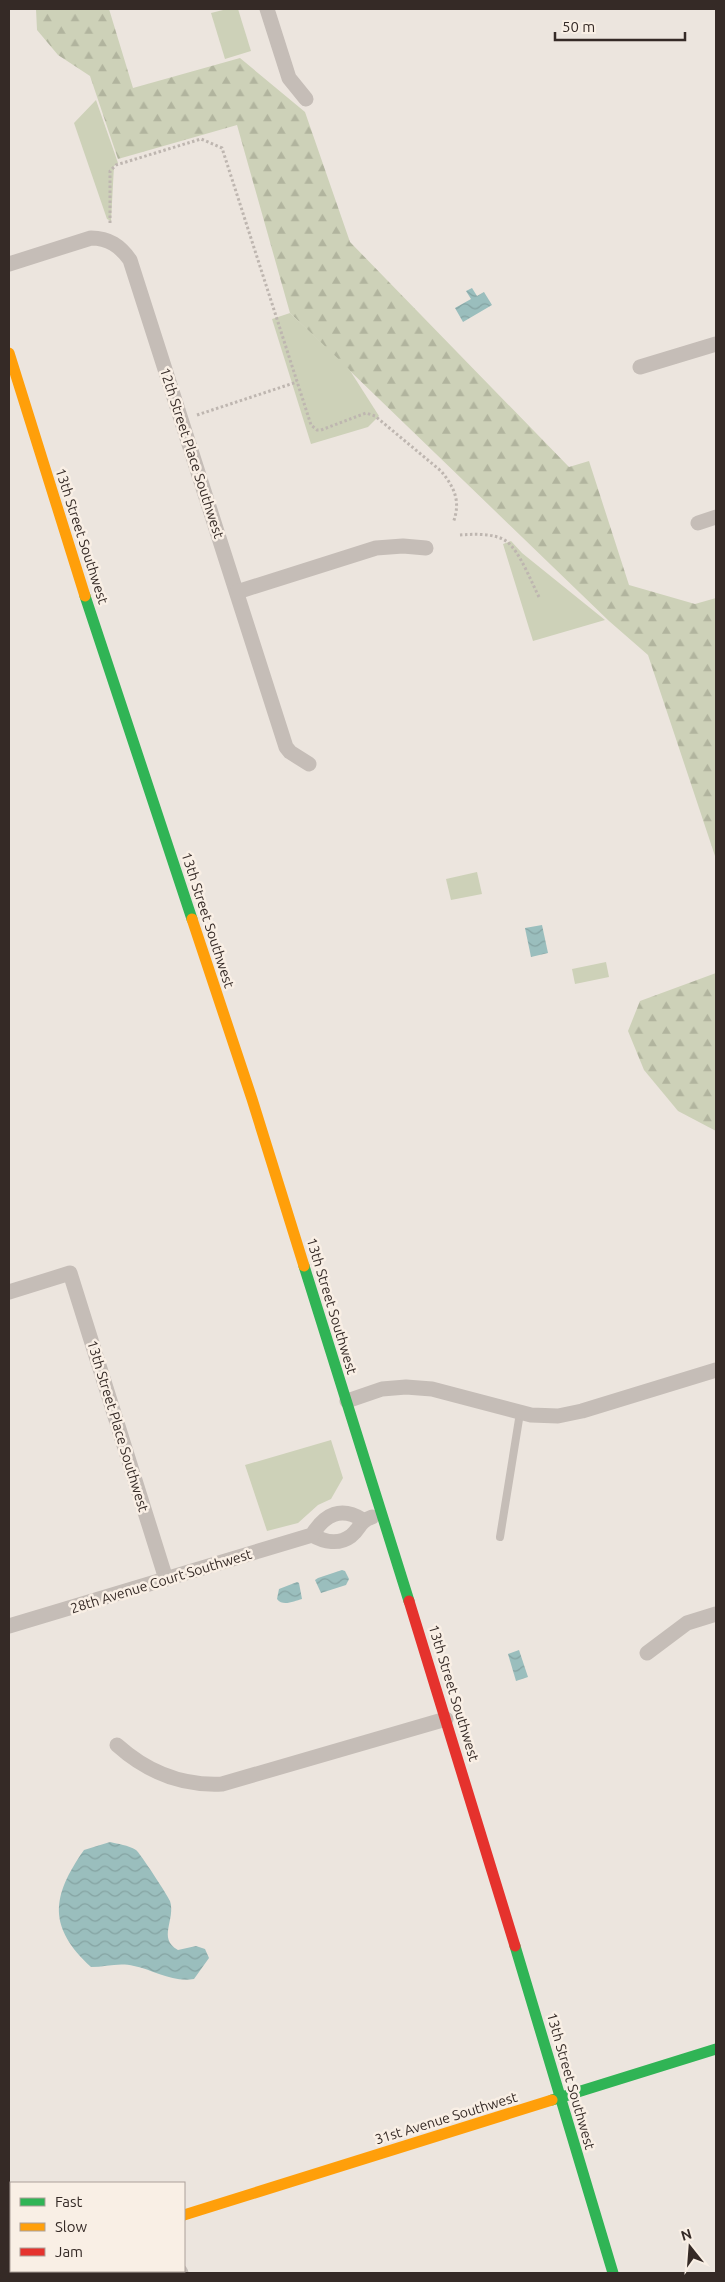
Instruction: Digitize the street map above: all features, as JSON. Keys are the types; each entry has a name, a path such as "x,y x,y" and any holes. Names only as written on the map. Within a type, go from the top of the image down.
{"street":[{"path":"267,9 289,78 306,99"},
{"name":"12th Street Place Southwest","path":"9,264 91,238 101,238 115,244 130,260 286,746 290,752 309,764"},
{"path":"640,366 716,344"},
{"name":"13th Street Southwest","path":"9,353 81,585 252,1099 446,1719 562,2097 576,2154 613,2273"},
{"path":"698,523 716,518"},
{"path":"237,592 376,548 403,546 426,548"},
{"name":"13th Street Place Southwest","path":"9,1292 70,1273 166,1579"},
{"path":"346,1401 382,1389 406,1387 432,1389 520,1413 558,1416 582,1411 716,1370"},
{"path":"362,1520 352,1514 334,1514 325,1518 312,1535 332,1542 342,1540 351,1536 362,1520 382,1514"},
{"name":"28th Avenue Court Southwest","path":"9,1626 312,1535"},
{"path":"647,1653 687,1623 716,1614"},
{"path":"117,1745 141,1764 168,1777 193,1784 222,1784 446,1719"},
{"name":"31st Avenue Southwest","path":"185,2215 716,2049"}],"lane":[{"path":"500,1537 520,1413"}],"path":[{"path":"110,223 110,171 116,165 201,139 222,148 311,425 316,430 321,430 366,413 375,416 441,471 450,482 458,500 458,511 453,523"},
{"path":"197,415 298,382"},
{"path":"460,535 472,534 506,540 540,599"}],"green space":[{"path":"36,9 109,9 133,88 240,58 305,112 350,242 569,467 589,461 629,585 695,604 716,598 716,859 648,655 609,621 290,313 237,125 118,159 90,76 58,55 37,30"},
{"path":"227,9 238,9 251,51 225,59 211,13"},
{"path":"96,100 118,163 114,166 111,221 107,219 74,123"},
{"path":"290,313 349,369 379,416 368,427 311,444 272,319"},
{"path":"511,541 522,553 605,620 533,641 503,544"},
{"path":"477,872 482,894 451,900 446,879"},
{"path":"606,962 609,977 575,984 572,969"},
{"path":"716,973 716,1131 678,1111 644,1070 628,1031 640,1001"},
{"path":"331,1440 343,1478 331,1499 318,1505 298,1523 267,1531 245,1465"}],"water":[{"path":"472,288 477,296 484,292 492,305 463,322 455,308 471,299 466,291"},
{"path":"542,925 548,953 531,957 525,928"},
{"path":"342,1570 345,1571 349,1579 346,1585 321,1593 315,1580"},
{"path":"297,1582 299,1583 302,1599 282,1603 277,1599 279,1589"},
{"path":"519,1650 528,1677 516,1681 508,1654"},
{"path":"110,1842 136,1850 168,1897 171,1915 168,1934 172,1945 178,1950 196,1946 205,1949 209,1958 194,1979 171,1978 128,1965 91,1967 67,1938 61,1925 59,1911 60,1897 65,1882 84,1850"}],"traffic: fast":[{"path":"85,596 192,919"},
{"path":"304,1266 409,1601"},
{"path":"515,1946 613,2273"},
{"path":"552,2100 716,2049"}],"traffic: slow":[{"path":"9,353 85,596"},
{"path":"192,919 252,1099 304,1266"},
{"path":"185,2215 552,2100"}],"traffic: jam":[{"path":"409,1601 515,1946"}]}
